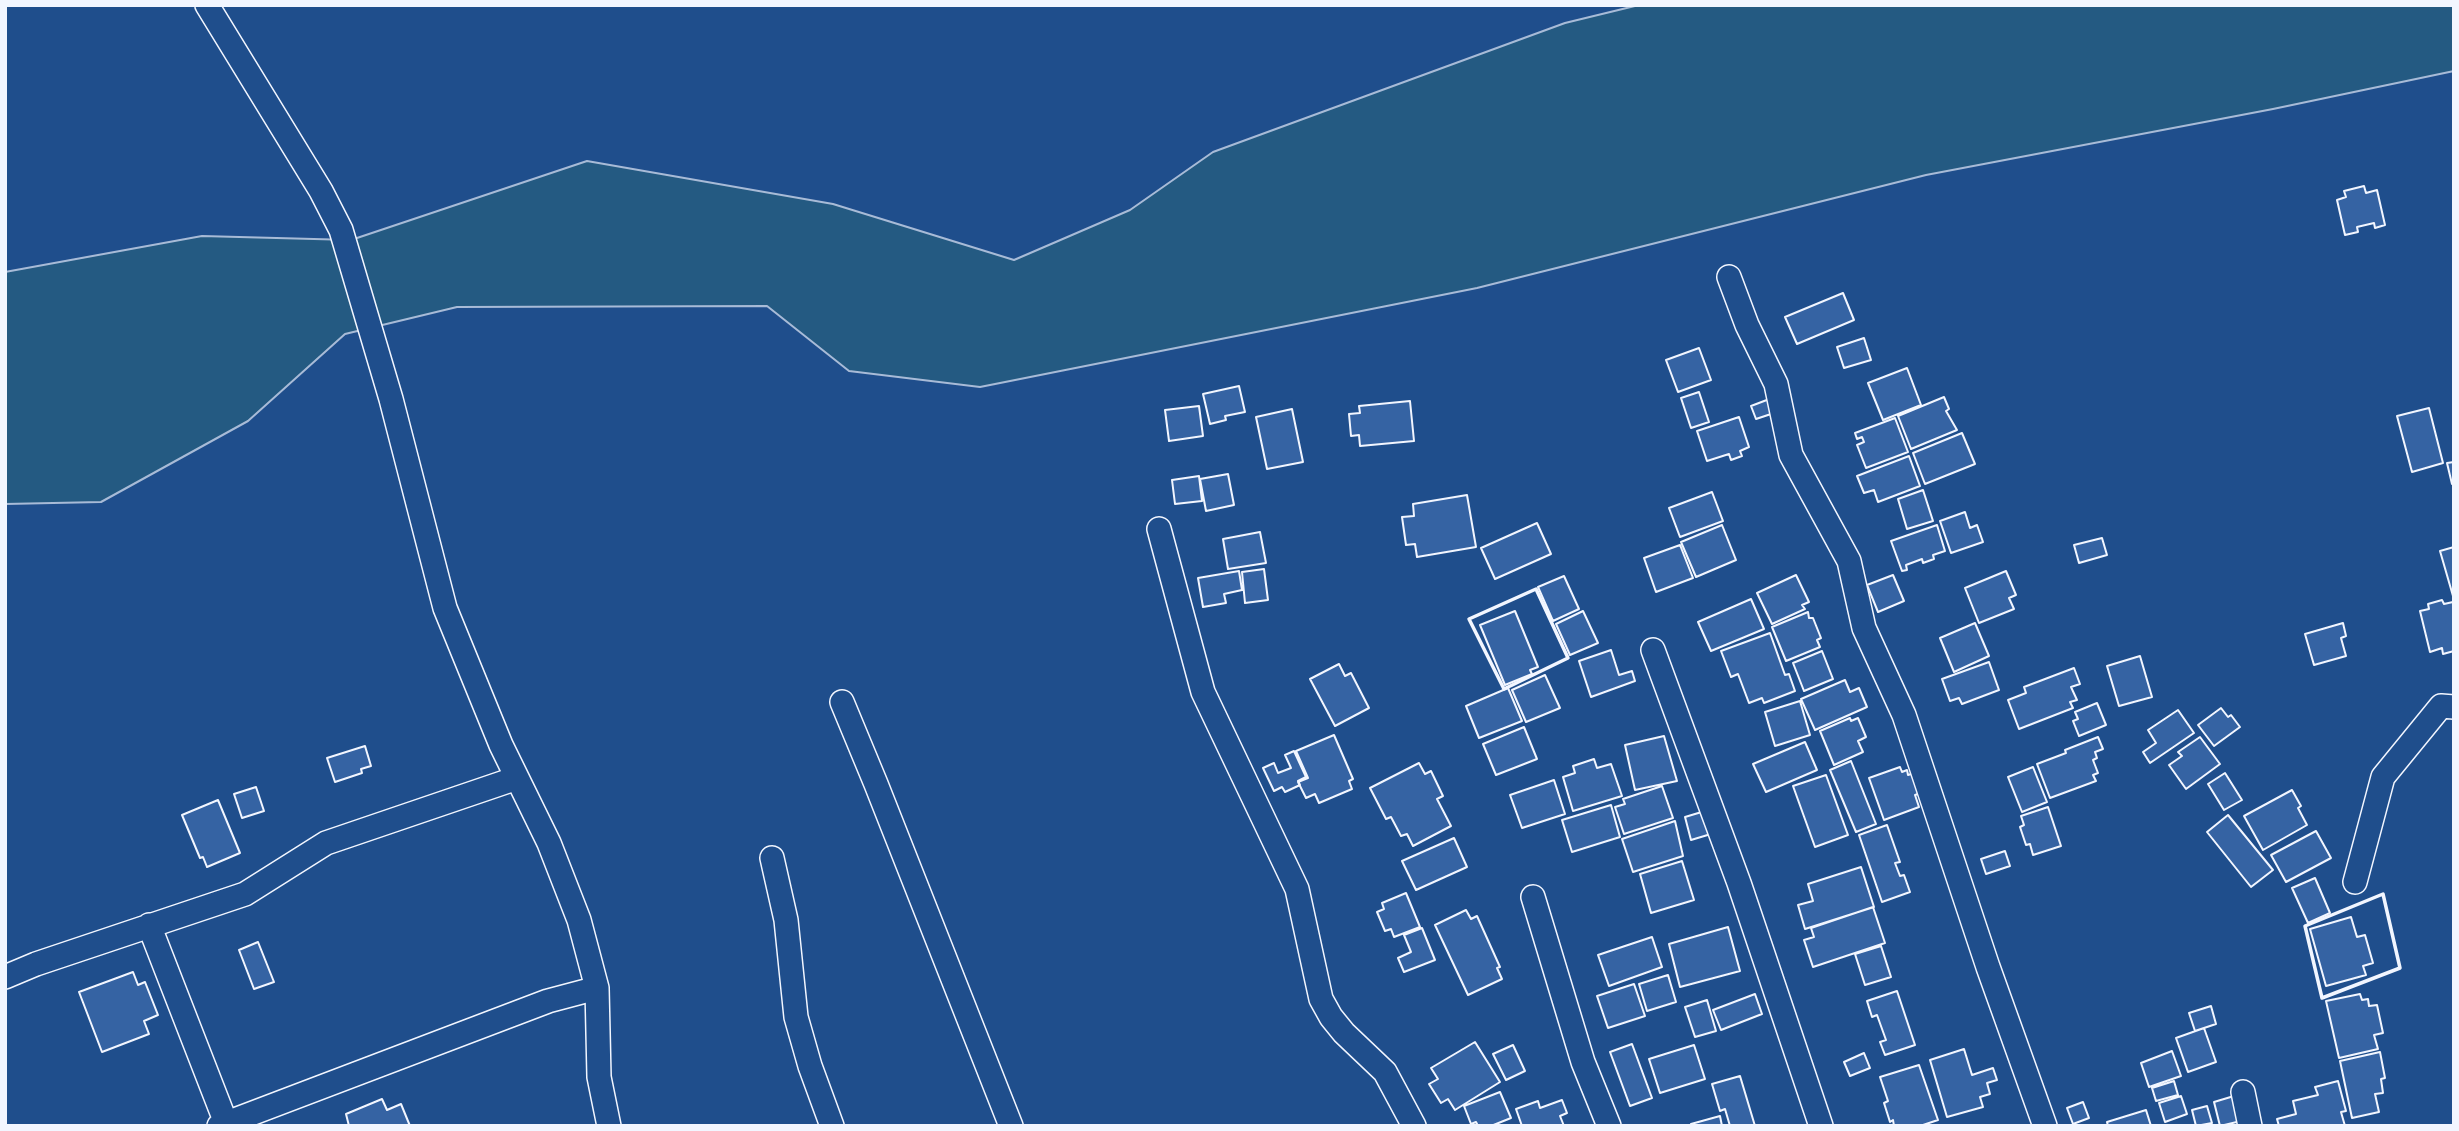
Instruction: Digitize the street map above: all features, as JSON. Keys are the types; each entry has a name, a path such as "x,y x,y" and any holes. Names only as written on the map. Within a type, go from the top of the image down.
{"street":[{"path":"207,5 321,191 341,230 391,399 445,608 501,745 549,843 579,920 597,988 599,1077 609,1126"},
{"path":"1728,277 1776,384 1791,455 1849,561 1864,628 1904,715 1988,967 2045,1126"},
{"path":"1159,529 1203,692 1297,889 1321,999 1344,1033 1385,1072 1413,1126"},
{"path":"1653,650 1739,883 1821,1126"},
{"path":"842,702 1010,1126"},
{"path":"2356,882 2383,777 2441,706 2454,707"},
{"path":"5,977 245,894 326,843 517,778"},
{"path":"772,858 786,920 796,1017 832,1126"},
{"path":"1532,897 1583,1062 1609,1126"},
{"path":"149,925 223,1124 539,1004 597,988"},
{"path":"2243,1092 2250,1126"}],"shaded area":[{"path":"1639,5 2454,5 2454,71 2273,109 1926,175 1477,288 980,387 849,371 767,306 457,307 345,334 248,421 101,502 5,504 5,272 202,236 351,240 587,161 833,204 1014,260 1130,210 1213,152 1565,23"}],"building":[{"path":"2364,186 2366,193 2377,190 2385,225 2375,228 2374,223 2357,227 2358,232 2345,235 2337,200 2346,197 2344,191"},
{"path":"1843,293 1854,320 1797,344 1785,317"},
{"path":"1864,338 1871,360 1844,368 1837,347"},
{"path":"1699,348 1711,380 1678,392 1666,360"},
{"path":"1907,368 1921,405 1883,420 1868,383"},
{"path":"1239,386 1245,412 1225,416 1226,420 1210,424 1203,394"},
{"path":"1699,392 1709,422 1691,428 1681,398"},
{"path":"1944,397 1949,409 1946,411 1957,430 1911,449 1898,416"},
{"path":"1772,398 1777,412 1756,419 1751,406"},
{"path":"1410,401 1414,441 1360,446 1359,435 1351,436 1349,414 1360,413 1359,406"},
{"path":"1199,406 1203,436 1169,441 1165,410"},
{"path":"2429,408 2443,463 2412,472 2397,416"},
{"path":"1292,409 1303,462 1267,469 1256,417"},
{"path":"1739,417 1749,447 1740,451 1742,456 1731,460 1729,454 1707,461 1697,431"},
{"path":"1895,418 1908,452 1866,468 1857,445 1864,442 1862,437 1857,439 1855,433"},
{"path":"1962,433 1975,464 1925,484 1913,453"},
{"path":"1909,456 1920,486 1878,502 1874,490 1864,493 1857,476"},
{"path":"2454,462 2454,484 2452,484 2447,463"},
{"path":"1228,474 1234,505 1206,511 1200,479"},
{"path":"1199,476 1202,501 1175,504 1172,480"},
{"path":"1923,490 1933,521 1907,529 1898,499"},
{"path":"1712,492 1723,521 1680,537 1669,508"},
{"path":"1467,495 1476,547 1417,557 1415,544 1406,545 1402,517 1414,516 1413,504"},
{"path":"1965,512 1970,528 1977,525 1983,542 1951,553 1940,521"},
{"path":"1537,523 1551,554 1495,579 1481,548"},
{"path":"1722,525 1736,560 1696,577 1681,542"},
{"path":"1937,525 1945,551 1933,555 1934,559 1923,563 1922,559 1906,565 1907,570 1902,571 1891,541"},
{"path":"1260,532 1266,563 1228,569 1223,539"},
{"path":"2102,538 2107,555 2079,563 2074,545"},
{"path":"1680,545 1693,578 1656,592 1644,558"},
{"path":"2454,547 2454,596 2453,596 2440,551"},
{"path":"1264,569 1268,600 1245,603 1242,572"},
{"path":"1239,571 1242,590 1224,594 1226,603 1203,607 1198,578"},
{"path":"2006,571 2016,595 2009,598 2014,609 1979,623 1965,588"},
{"path":"1796,575 1809,602 1802,605 1805,609 1772,624 1757,593"},
{"path":"1893,575 1904,601 1878,612 1867,585"},
{"path":"1564,576 1579,609 1553,621 1538,587"},
{"path":"1751,599 1764,629 1711,651 1698,622"},
{"path":"2442,600 2444,604 2454,604 2454,651 2443,654 2442,648 2430,652 2420,611 2429,609 2428,604"},
{"path":"1515,611 1538,667 1530,670 1532,674 1505,685 1480,625"},
{"path":"1583,611 1598,643 1570,655 1556,624"},
{"path":"1808,612 1821,638 1817,640 1820,647 1786,661 1772,627"},
{"path":"1975,623 1989,656 1954,672 1940,638"},
{"path":"2343,623 2346,636 2341,638 2346,656 2314,665 2305,634"},
{"path":"1770,633 1785,675 1789,674 1795,691 1764,703 1762,698 1749,703 1738,674 1731,677 1721,651"},
{"path":"1611,650 1619,675 1632,671 1635,681 1591,697 1579,661"},
{"path":"1822,651 1833,679 1804,691 1793,663"},
{"path":"2140,656 2152,697 2119,706 2107,666"},
{"path":"1989,662 1999,690 1962,704 1959,698 1950,701 1942,679"},
{"path":"1339,664 1345,676 1351,673 1369,708 1335,726 1310,679"},
{"path":"2074,668 2080,684 2071,687 2077,700 2070,702 2073,708 2019,729 2008,700 2026,693 2024,687"},
{"path":"1545,675 1560,708 1526,722 1512,690"},
{"path":"1845,680 1850,692 1859,688 1867,707 1815,730 1801,699"},
{"path":"1508,688 1522,721 1479,738 1466,706"},
{"path":"1800,701 1810,735 1775,746 1765,712"},
{"path":"2097,703 2106,725 2079,736 2073,721 2078,719 2075,712"},
{"path":"2221,708 2228,717 2231,715 2240,727 2214,746 2198,725"},
{"path":"2178,710 2194,733 2150,763 2143,752 2156,743 2148,730"},
{"path":"1850,718 1851,721 1858,718 1866,737 1858,741 1863,752 1834,765 1820,731"},
{"path":"1524,727 1537,759 1496,775 1483,744"},
{"path":"1334,735 1353,779 1349,781 1352,789 1319,803 1315,794 1306,798 1298,782 1308,778 1296,751"},
{"path":"1664,736 1677,781 1635,790 1625,745"},
{"path":"2098,737 2103,749 2095,752 2097,758 2093,760 2098,773 2093,775 2096,781 2050,798 2037,764"},
{"path":"2200,737 2220,764 2186,789 2169,765 2182,756 2178,752"},
{"path":"1805,742 1817,770 1766,792 1753,764"},
{"path":"365,746 371,766 361,769 362,773 335,782 327,758"},
{"path":"1294,751 1306,777 1298,781 1300,785 1285,792 1282,787 1274,791 1263,768 1274,763 1278,773 1291,768 1285,755"},
{"path":"1594,759 1597,768 1611,764 1622,796 1573,811 1563,777 1575,773 1573,766"},
{"path":"1851,761 1876,824 1856,832 1830,770"},
{"path":"1419,763 1425,774 1431,771 1443,796 1437,799 1451,826 1413,846 1407,834 1401,836 1391,817 1386,819 1370,788"},
{"path":"1900,767 1902,772 1907,770 1908,775 1914,773 1921,793 1915,795 1919,807 1884,820 1869,778"},
{"path":"2033,767 2047,802 2022,812 2008,777"},
{"path":"2225,773 2242,800 2224,810 2208,784"},
{"path":"1826,775 1848,835 1815,847 1793,786"},
{"path":"1554,780 1565,814 1522,828 1510,795"},
{"path":"1662,786 1673,818 1624,834 1615,807 1625,804 1623,799"},
{"path":"256,787 264,811 242,818 234,794"},
{"path":"2292,790 2307,825 2263,850 2244,816"},
{"path":"218,800 240,853 207,867 203,857 200,858 182,815"},
{"path":"1611,805 1620,837 1572,852 1562,820"},
{"path":"2048,807 2061,846 2033,855 2030,844 2026,845 2020,827 2024,825 2021,816"},
{"path":"1705,811 1711,834 1691,840 1685,817"},
{"path":"2228,815 2273,870 2251,887 2207,832"},
{"path":"1675,821 1683,856 1633,872 1622,839"},
{"path":"1887,825 1900,862 1895,863 1900,876 1904,875 1910,892 1882,902 1859,835"},
{"path":"2316,831 2331,858 2286,882 2271,855"},
{"path":"1454,838 1467,867 1416,890 1402,861"},
{"path":"2005,851 2010,866 1986,874 1981,859"},
{"path":"1682,861 1694,900 1651,913 1640,874"},
{"path":"1861,867 1874,907 1805,929 1798,905 1813,901 1808,884"},
{"path":"2315,878 2330,913 2308,923 2292,888"},
{"path":"1406,893 1420,927 1394,937 1391,929 1385,931 1377,912 1384,909 1382,903"},
{"path":"1873,907 1885,943 1813,967 1804,940 1814,937 1811,928"},
{"path":"1466,910 1471,919 1477,916 1500,967 1497,968 1502,979 1468,995 1435,925"},
{"path":"2351,917 2357,937 2365,935 2373,963 2363,966 2366,975 2326,986 2310,929"},
{"path":"1728,927 1740,971 1680,987 1669,944"},
{"path":"1422,928 1435,960 1404,972 1398,958 1411,952 1404,935"},
{"path":"1652,937 1662,967 1609,986 1598,955"},
{"path":"258,942 274,982 254,989 239,950"},
{"path":"1881,946 1891,977 1865,985 1855,954"},
{"path":"133,972 138,985 145,982 158,1015 144,1021 149,1034 102,1052 79,992"},
{"path":"1668,975 1676,1002 1647,1011 1639,984"},
{"path":"1634,984 1645,1016 1608,1028 1597,996"},
{"path":"1897,991 1915,1045 1885,1055 1880,1042 1886,1040 1877,1015 1872,1017 1867,1001"},
{"path":"1755,994 1762,1014 1721,1030 1713,1010"},
{"path":"2360,994 2362,1000 2368,999 2369,1006 2377,1005 2383,1033 2374,1035 2378,1049 2339,1058 2326,1001"},
{"path":"1707,1000 1716,1031 1695,1037 1685,1007"},
{"path":"2211,1006 2216,1024 2195,1031 2189,1013"},
{"path":"2204,1028 2216,1062 2188,1072 2176,1038"},
{"path":"1475,1042 1500,1082 1455,1110 1448,1099 1441,1103 1429,1084 1438,1079 1431,1068"},
{"path":"1632,1044 1652,1098 1630,1106 1610,1052"},
{"path":"1513,1045 1525,1071 1506,1080 1493,1054"},
{"path":"1694,1045 1705,1079 1660,1093 1649,1059"},
{"path":"1964,1049 1972,1075 1993,1068 1997,1080 1987,1083 1990,1094 1980,1097 1983,1107 1947,1117 1930,1060"},
{"path":"2172,1051 2181,1076 2149,1087 2141,1063"},
{"path":"2380,1052 2385,1078 2381,1079 2383,1093 2375,1094 2379,1112 2352,1118 2340,1061"},
{"path":"1864,1053 1870,1068 1850,1076 1844,1062"},
{"path":"1919,1065 1938,1120 1920,1126 1894,1126 1884,1103 1888,1101 1880,1077"},
{"path":"1740,1076 1755,1126 1730,1126 1725,1109 1720,1111 1712,1084"},
{"path":"2174,1081 2178,1095 2156,1101 2152,1088"},
{"path":"2338,1081 2346,1111 2341,1112 2345,1126 2279,1126 2277,1119 2296,1114 2293,1101 2318,1095 2315,1087"},
{"path":"1500,1092 1511,1118 1491,1126 1478,1126 1476,1122 1471,1124 1464,1106"},
{"path":"2181,1096 2187,1114 2165,1122 2159,1103"},
{"path":"2234,1096 2241,1121 2220,1126 2214,1102"},
{"path":"382,1099 387,1110 401,1104 410,1126 349,1126 346,1114"},
{"path":"1562,1100 1567,1113 1560,1116 1564,1126 1522,1126 1516,1109 1538,1101 1540,1108"},
{"path":"2083,1102 2089,1118 2073,1124 2067,1108"},
{"path":"2207,1106 2212,1123 2196,1126 2192,1110"},
{"path":"2146,1110 2151,1126 2108,1126 2107,1122"},
{"path":"1720,1116 1722,1126 1691,1126 1691,1124"}],"wall":[{"path":"1536,589 1568,658 1504,689 1469,619 1536,589"},
{"path":"2383,894 2400,968 2322,998 2305,926 2383,894"}]}
